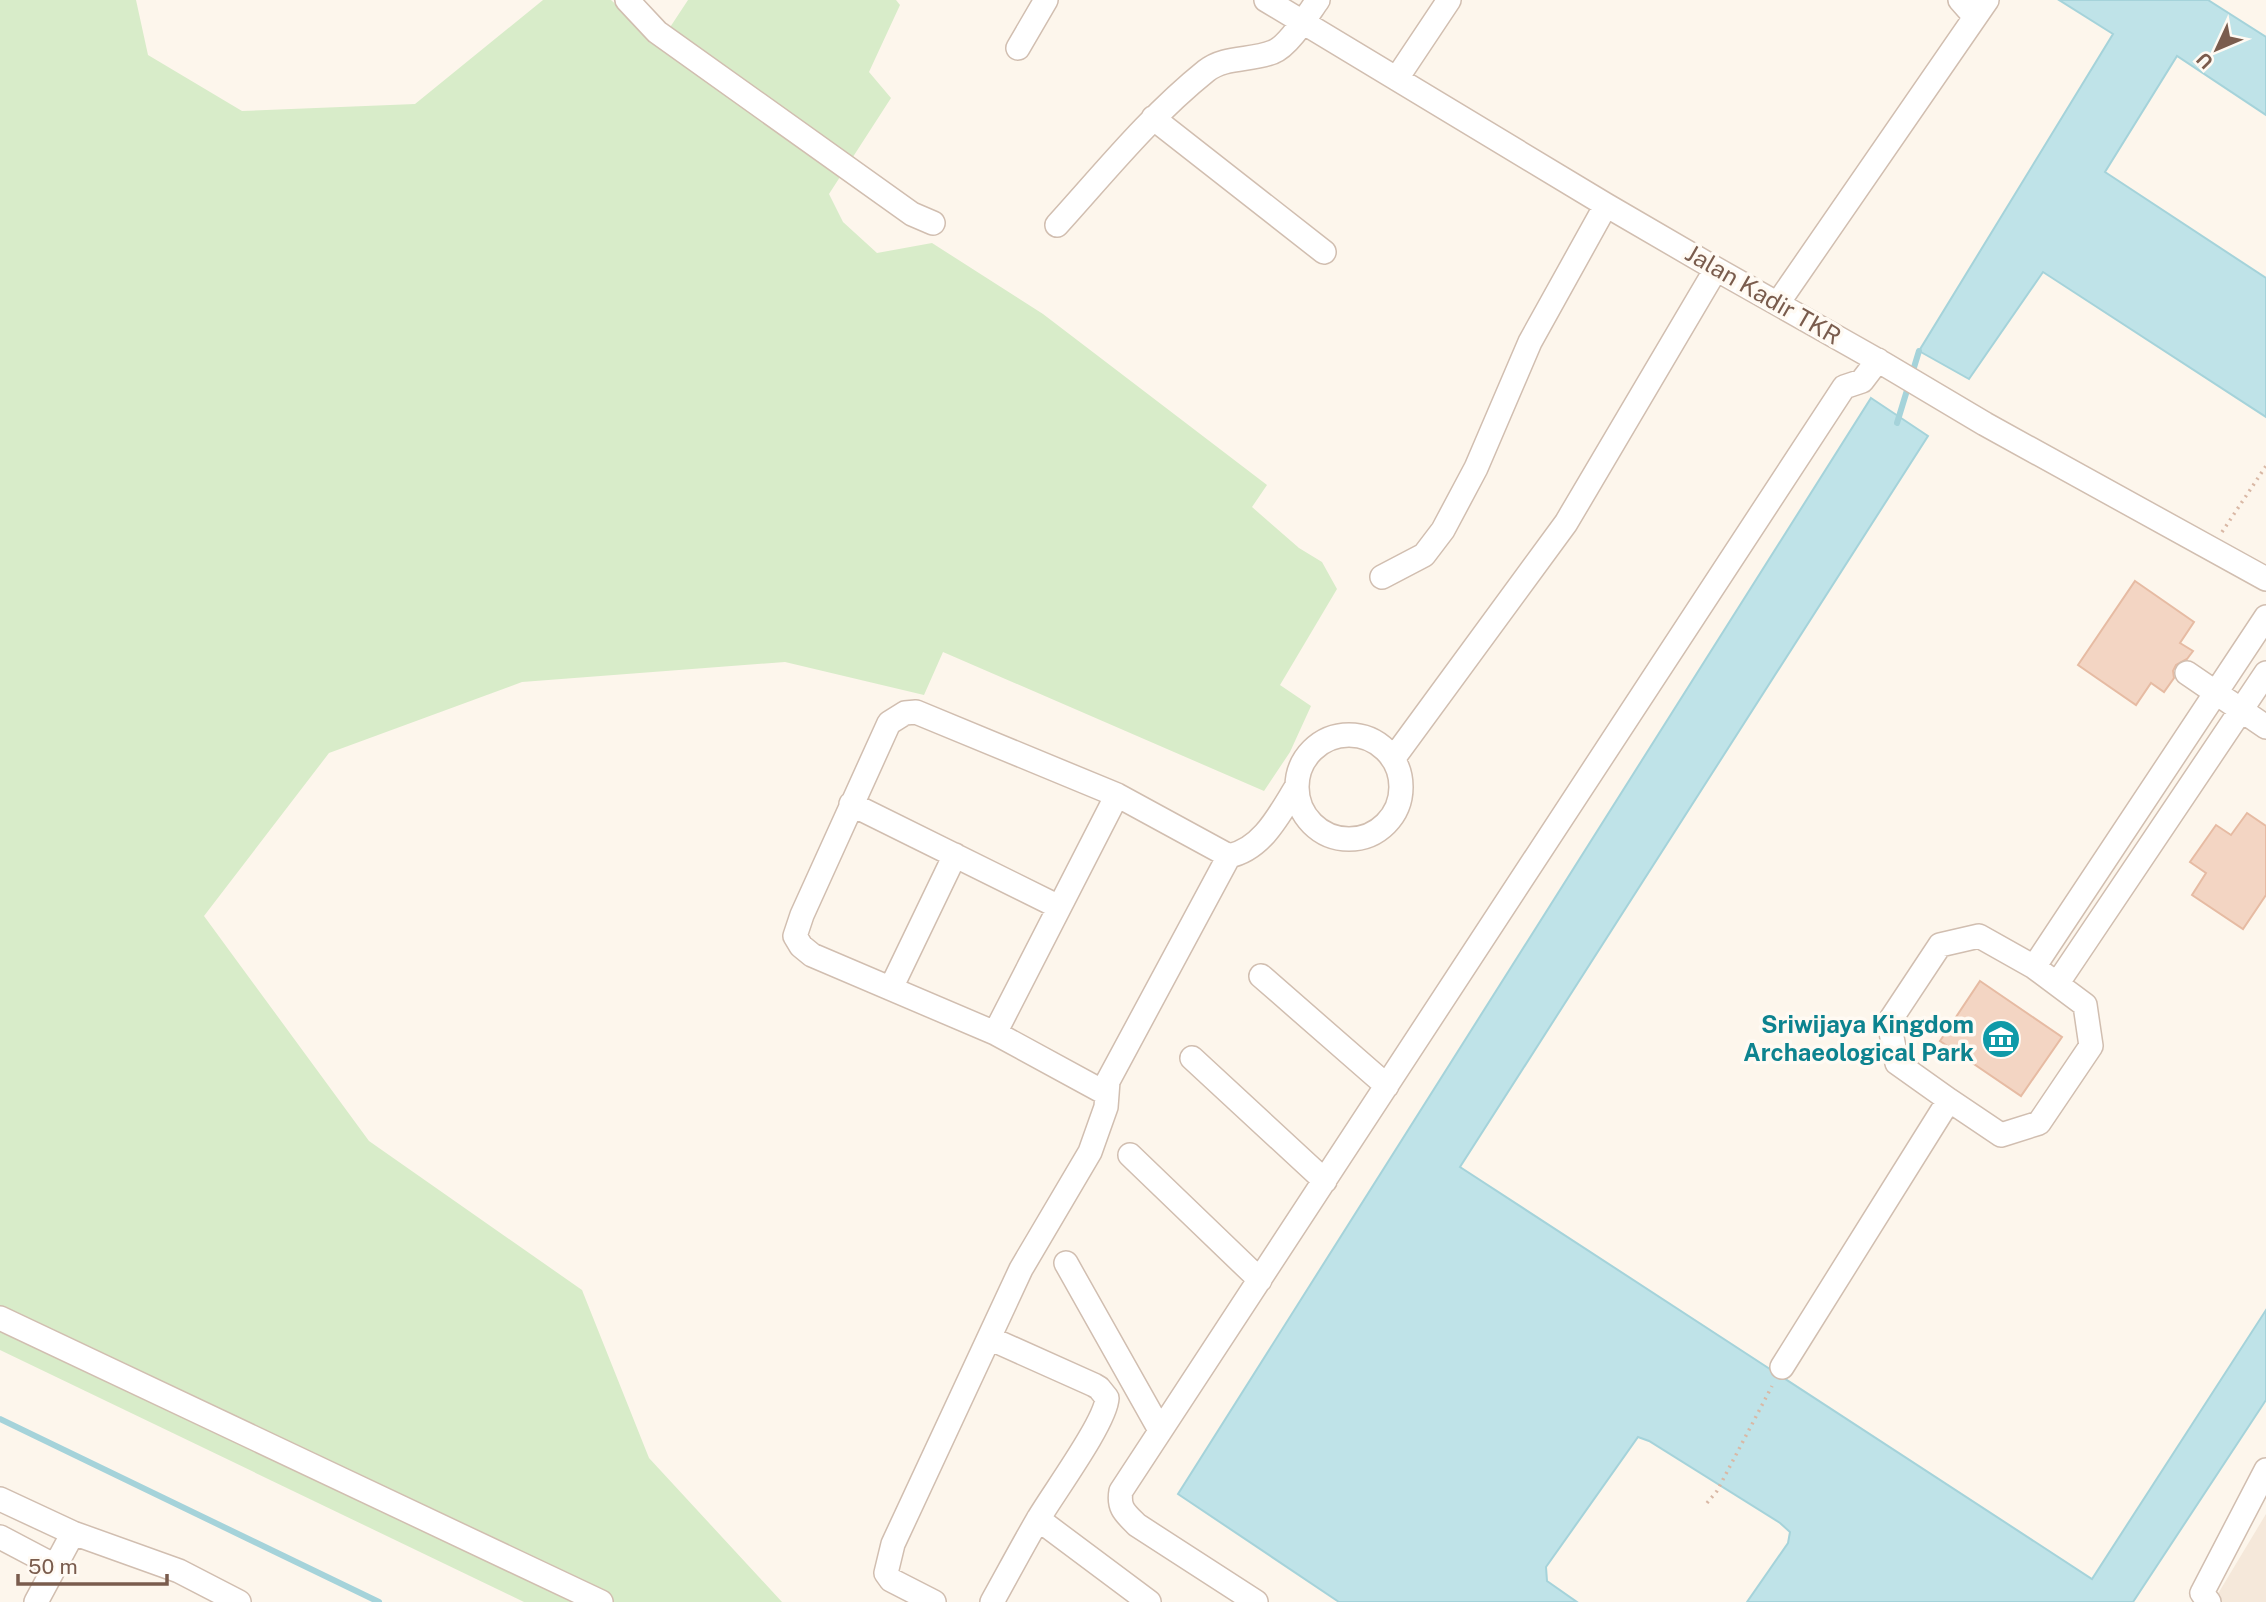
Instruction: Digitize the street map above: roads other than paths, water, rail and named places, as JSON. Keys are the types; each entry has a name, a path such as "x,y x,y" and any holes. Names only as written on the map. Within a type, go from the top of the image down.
{"street":[{"path":"627,0 657,32 912,214 933,223"},
{"path":"1018,48 1046,0"},
{"name":"Jalan Kadir TKR","path":"1266,0 1606,205 1881,362 1985,425 2266,579"},
{"path":"1057,225 1153,118 1208,69 1220,63 1274,52 1318,0"},
{"path":"1397,78 1449,0"},
{"path":"1777,303 1974,6"},
{"path":"1153,118 1324,252"},
{"path":"1382,578 1424,555 1443,530 1476,468 1530,342 1606,205"},
{"path":"1393,759 1566,523 1716,269"},
{"path":"1256,1602 1137,1525 1119,1502 1121,1491 1844,387 1862,381 1881,362"},
{"path":"2034,967 2266,617"},
{"path":"2187,673 2266,727"},
{"path":"2057,984 2266,673"},
{"path":"1107,1094 995,1033 812,955 801,946 795,936 889,723 905,713 916,712 1117,795 1230,856 1244,853 1270,828 1297,786"},
{"path":"1357,735 1384,748 1393,759 1399,772 1399,802 1384,826 1371,834 1342,838 1315,826 1305,814 1299,801 1299,772 1315,747 1335,737 1357,735"},
{"path":"995,1033 1117,795"},
{"path":"852,804 1059,907"},
{"path":"891,988 955,855"},
{"path":"934,1602 891,1580 886,1573 893,1544 1021,1269 1090,1152 1106,1107 1108,1081 1230,856"},
{"path":"1979,936 2034,967 2085,1005 2091,1046 2039,1123 2001,1135 1897,1063 1889,1022 1940,945 1979,936"},
{"path":"1261,976 1387,1086"},
{"path":"1192,1058 1325,1181"},
{"path":"1782,1367 1949,1100"},
{"path":"1130,1156 1260,1280"},
{"path":"1066,1263 1160,1430"},
{"path":"0,1318 601,1602"},
{"path":"989,1338 1094,1385 1107,1398 1107,1407 1038,1519 992,1602"},
{"path":"2202,1599 2266,1470"},
{"path":"0,1499 73,1533 179,1572 239,1602"},
{"path":"1038,1519 1138,1598"},
{"path":"36,1602 73,1533"},
{"path":"0,1537 55,1566"}],"water":[{"path":"2059,0 2208,0 2266,37 2266,115 2177,56 2105,172 2266,278 2266,417 2043,272 1969,379 1919,351 2113,34"},
{"path":"1871,398 1928,436 1460,1167 2092,1579 2266,1310 2266,1400 2133,1602 1747,1602 1788,1543 1790,1532 1780,1523 1649,1441 1638,1437 1546,1567 1547,1581 1577,1602 1339,1602 1178,1494"}],"waterway":[{"path":"1897,423 1919,351"},
{"path":"0,1419 379,1602"}],"place":[{"name":"Sriwijaya Kingdom Archaeological Park","path":"2001,1039"}]}
